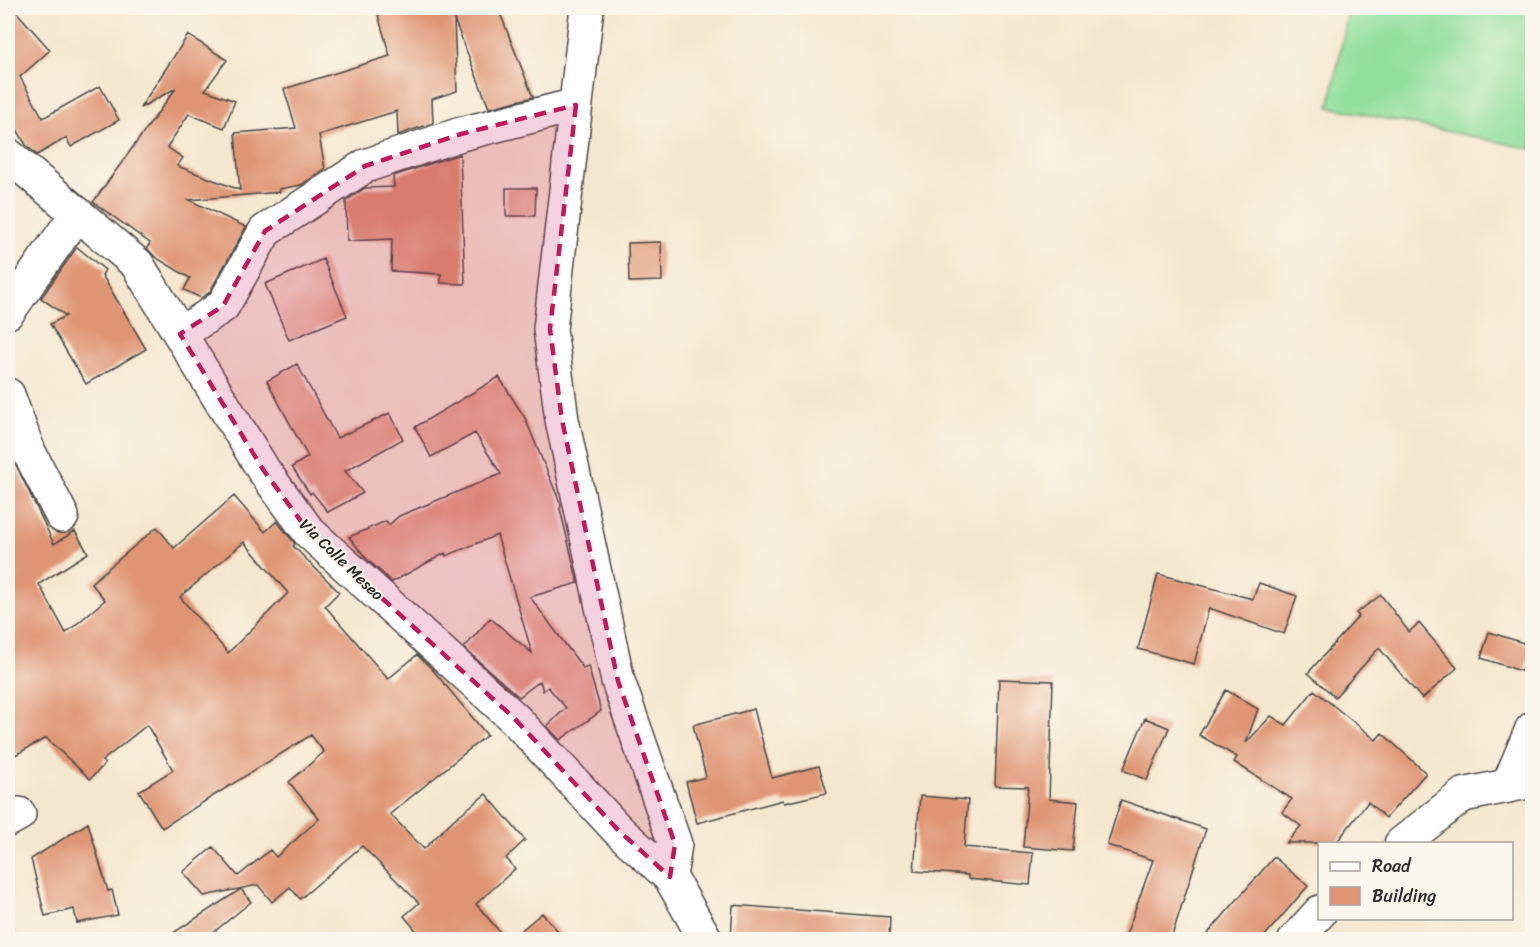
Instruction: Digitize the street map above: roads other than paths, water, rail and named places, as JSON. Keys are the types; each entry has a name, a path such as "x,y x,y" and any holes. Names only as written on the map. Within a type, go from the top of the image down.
{"street":[{"path":"587,8 550,329 562,420 618,681 675,844 669,877"},
{"path":"180,334 223,306 265,231 365,166 461,134 576,105"},
{"name":"Via Colle Meseo","path":"8,155 138,264 264,471 309,532 514,718 618,830 669,877 706,939"},
{"path":"8,312 77,214"},
{"path":"8,395 28,450 62,516"},
{"path":"1402,842 1463,795 1520,784 1533,729"},
{"path":"1295,939 1318,914"}]}
